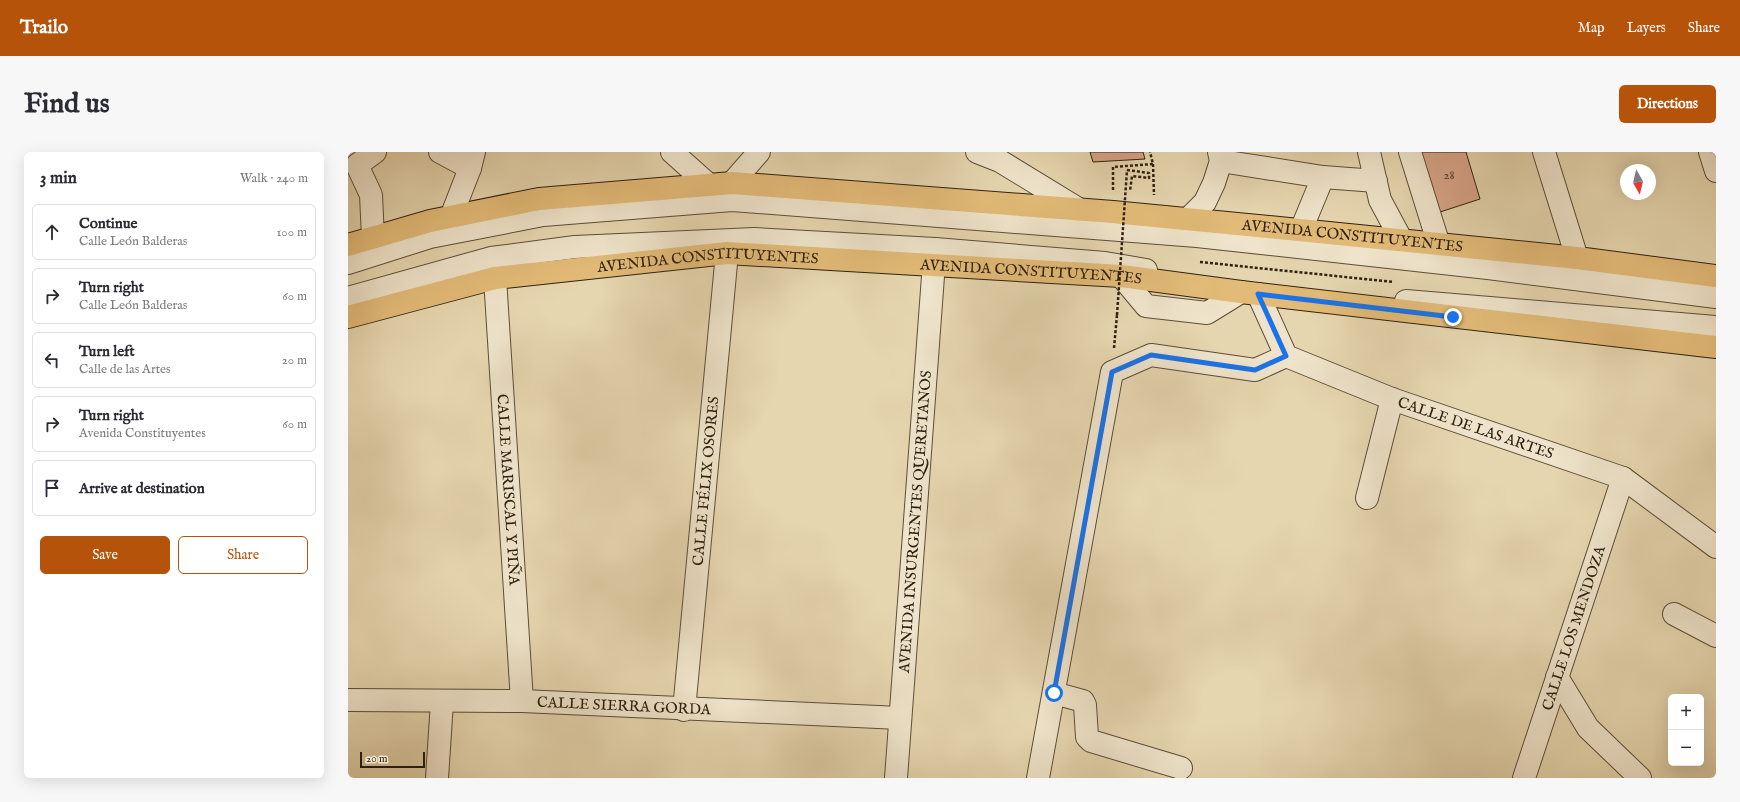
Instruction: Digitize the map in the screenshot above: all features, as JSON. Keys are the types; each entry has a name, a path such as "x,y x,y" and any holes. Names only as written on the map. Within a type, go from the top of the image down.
{"main road":[{"name":"AVENIDA CONSTITUYENTES","path":"348,246 430,221 539,199 732,183 1113,212 1577,258 1716,276"},
{"name":"AVENIDA CONSTITUYENTES","path":"348,317 495,278 727,253 935,257 1121,276 1250,293 1716,347"}],"street":[{"path":"373,238 371,195 352,159 375,152"},
{"path":"440,152 472,160 451,217"},
{"path":"672,152 709,185"},
{"path":"732,183 759,152"},
{"path":"977,152 1000,161 1080,210"},
{"path":"1369,152 1380,200 1402,241"},
{"path":"1410,152 1439,245"},
{"path":"1544,152 1577,258"},
{"path":"1710,152 1716,171"},
{"path":"1187,220 1205,202 1214,183 1220,157 1323,177 1376,181"},
{"path":"1301,230 1323,177"},
{"path":"348,263 430,237 543,215 732,200 1197,236 1488,268 1716,297"},
{"path":"348,298 491,258 575,247 754,239 935,257 1104,263 1242,286 1716,327"},
{"name":"CALLE FÉLIX OSORES","path":"684,710 727,253"},
{"name":"AVENIDA INSURGENTES QUERETANOS","path":"896,778 935,257"},
{"name":"CALLE MARISCAL Y PIÑA","path":"495,278 522,701"},
{"path":"1038,778 1112,372 1151,355 1255,370 1286,356 1250,293"},
{"name":"CALLE DE LAS ARTES","path":"1286,356 1392,399 1623,478 1716,547"},
{"path":"1368,498 1392,399"},
{"name":"CALLE LOS MENDOZA","path":"1524,778 1623,478"},
{"path":"1674,614 1716,636"},
{"path":"1557,677 1588,728 1640,778"},
{"path":"1054,693 1083,701 1085,705 1087,737 1091,741 1181,768"},
{"name":"CALLE SIERRA GORDA","path":"348,700 442,702 522,701 684,710 900,718"},
{"path":"437,778 442,702"}],"path":[{"path":"1150,152 1153,164 1154,186 1152,216"},
{"path":"1113,212 1113,167 1153,164"},
{"path":"1114,350 1127,170 1149,173 1149,178 1132,176"},
{"path":"1200,262 1396,282"}],"building":[{"path":"1090,152 1143,152 1145,159 1093,162"},
{"path":"1417,152 1466,152 1480,199 1437,213"}],"route":[{"path":"1054,693 1112,372 1151,355 1255,370 1286,356 1258,294 1453,317"}]}
